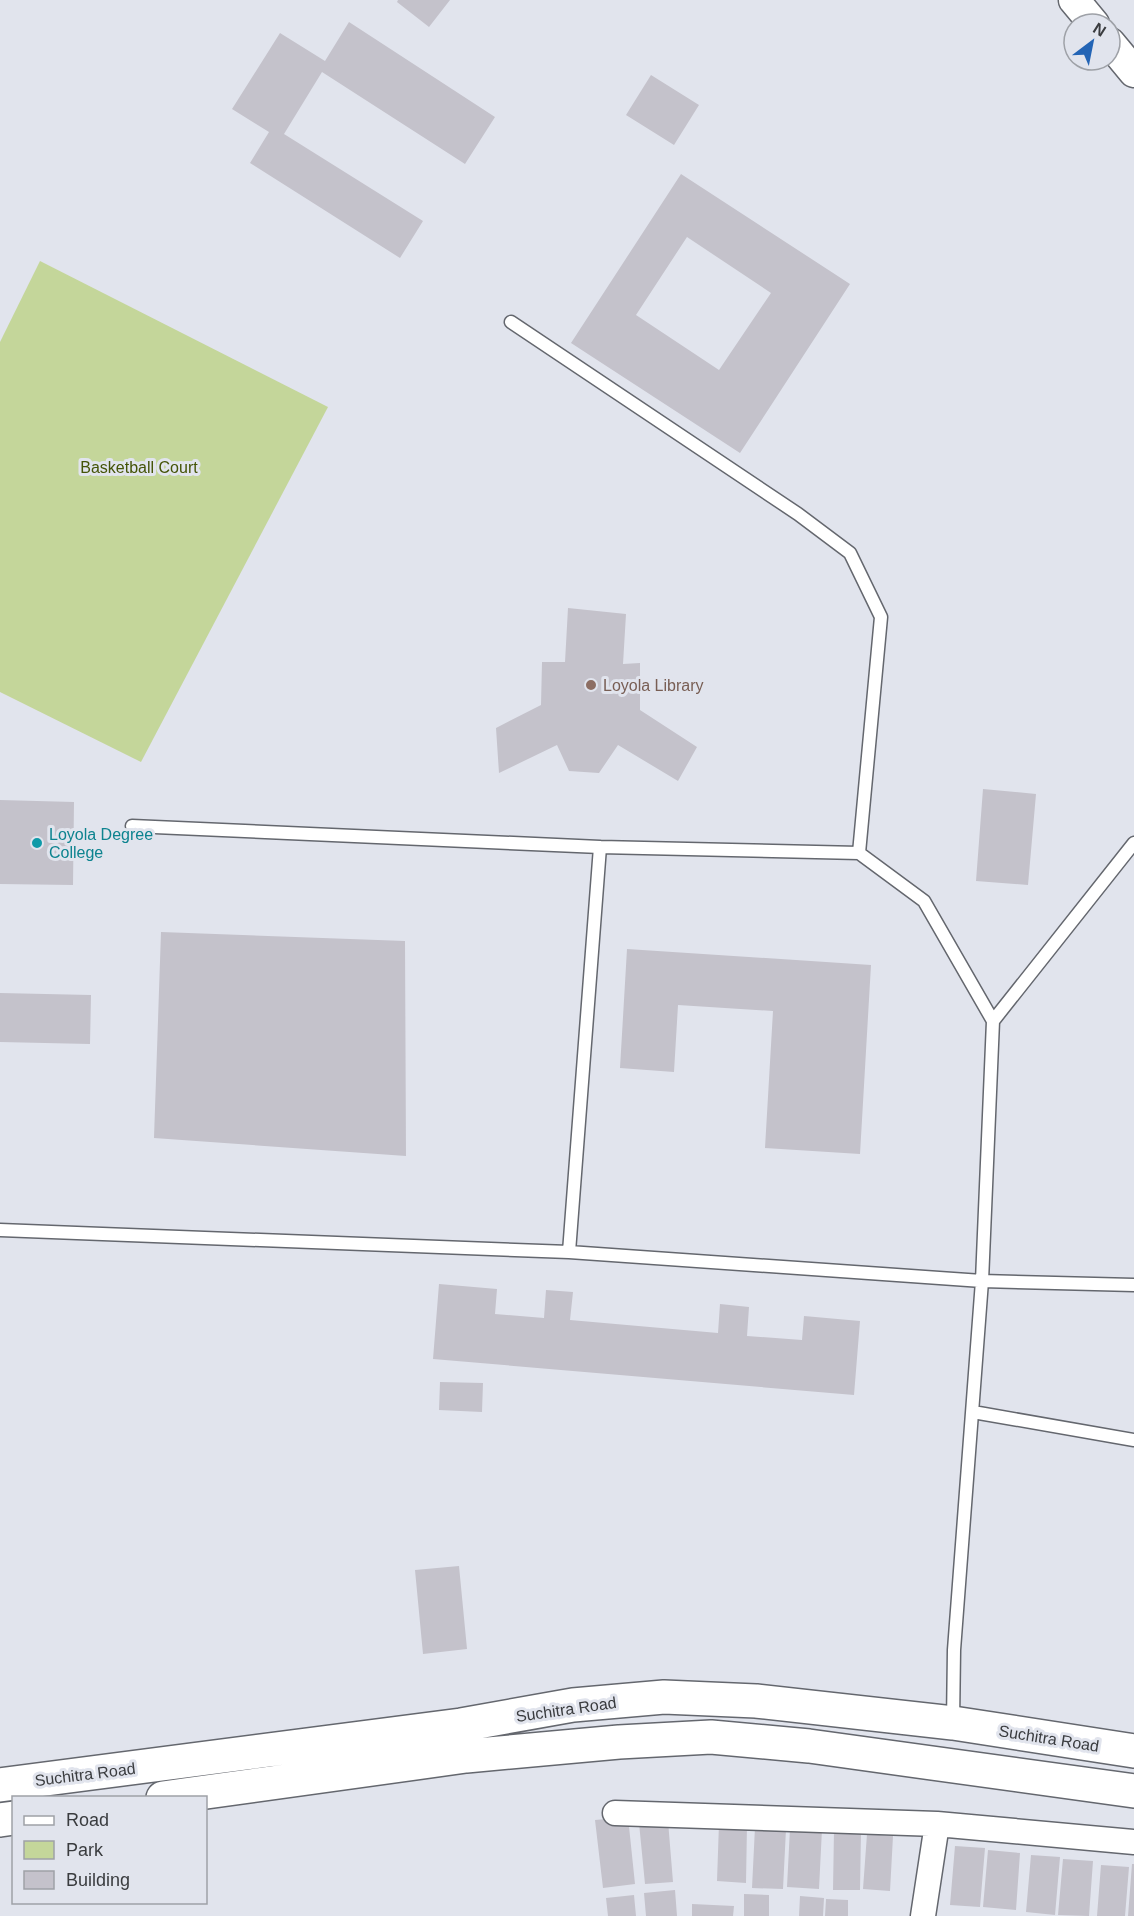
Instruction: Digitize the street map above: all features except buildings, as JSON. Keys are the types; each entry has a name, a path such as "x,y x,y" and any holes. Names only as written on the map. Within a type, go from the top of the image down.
{"main road":[{"name":"Suchitra Road","path":"168,1796 463,1741 573,1705 664,1697 756,1701 953,1724 1134,1751"},
{"name":"Suchitra Road","path":"0,1785 463,1741 619,1742 711,1737 809,1746 1134,1791"}],"street":[{"path":"1074,0 1084,12"},
{"path":"1122,58 1134,72"},
{"path":"615,1813 937,1824 1134,1842"},
{"path":"923,1916 937,1824"}],"lane":[{"path":"511,322 798,514 850,553 880,617 859,853"},
{"path":"132,826 600,847 859,853 924,901 993,1021 982,1281 954,1650 953,1724"},
{"path":"993,1021 1134,843"},
{"path":"569,1252 600,847"},
{"path":"0,1230 569,1252 982,1281 1134,1285"},
{"path":"973,1412 1134,1440"}],"green space":[{"name":"Basketball Court","path":"40,261 328,407 141,762 0,692 0,342"}],"place":[{"name":"Loyola Library","path":"591,685"},
{"name":"Loyola Degree College","path":"37,843"}]}
